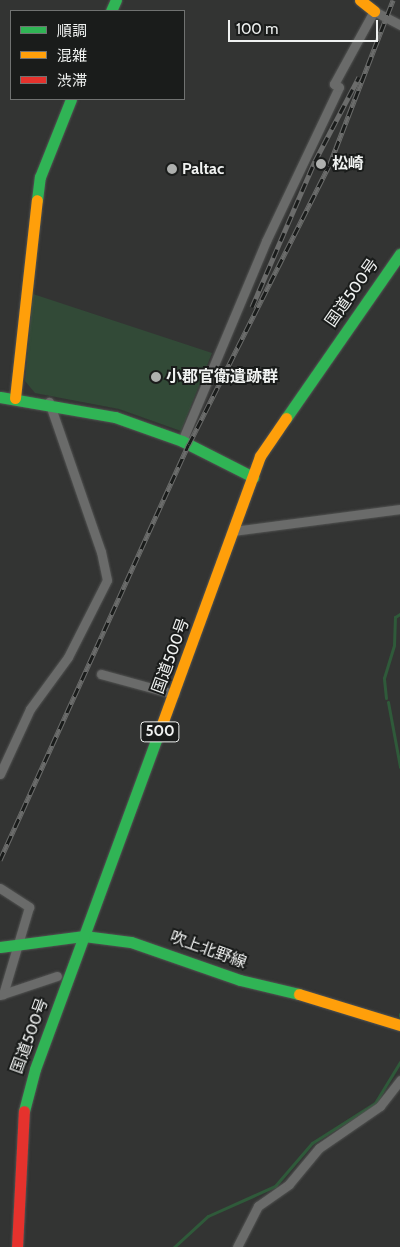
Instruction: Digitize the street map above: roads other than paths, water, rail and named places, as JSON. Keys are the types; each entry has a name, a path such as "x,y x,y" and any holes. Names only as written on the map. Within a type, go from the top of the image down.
{"main road":[{"path":"360,0 374,11"},
{"path":"16,398 40,177 71,100"},
{"name":"国道500号","path":"17,1247 24,1106 84,936 253,477 276,428 400,254"},
{"path":"0,397 49,402 98,412 182,441 253,477"},
{"name":"吹上北野線","path":"0,947 18,943 84,936 156,947 240,980 343,1005 400,1025"}],"street":[{"path":"182,441 266,241 339,87 334,84 374,11 400,25"},
{"path":"0,774 30,709 68,657 107,580 101,552 49,402"},
{"path":"233,531 400,509"},
{"path":"101,674 174,694"},
{"path":"0,888 29,907 2,995"},
{"path":"2,995 57,976"},
{"path":"237,1247 258,1206 288,1184 319,1148 380,1106 400,1080"}],"waterway":[{"path":"386,698 384,678 394,645 395,617 400,614"},
{"path":"388,702 400,767"},
{"path":"174,1247 208,1216 275,1186 312,1143 375,1103 400,1062"}],"railway":[{"path":"0,860 189,444 329,166 393,0"},
{"path":"252,307 315,161 359,77"}],"place":[{"name":"松崎","path":"321,164"},
{"name":"Paltac","path":"172,169"},
{"name":"小郡官衛遺跡群","path":"156,377"}]}
